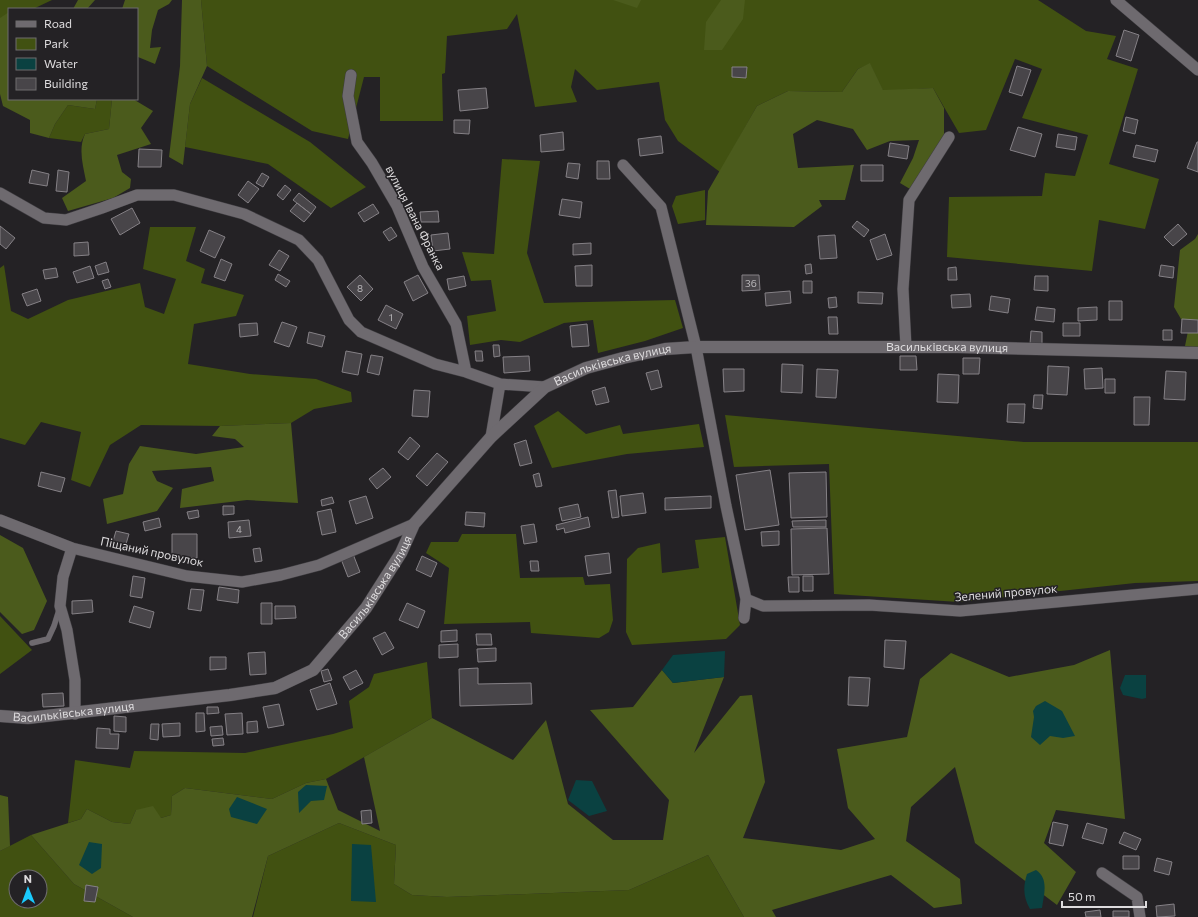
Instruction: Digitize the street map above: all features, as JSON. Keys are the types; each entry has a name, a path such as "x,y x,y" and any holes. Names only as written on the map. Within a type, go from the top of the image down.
{"street":[{"path":"1116,0 1198,70"},
{"name":"вулиця Івана Франка","path":"350,75 348,96 357,142 372,163 397,206 423,267 456,324 466,372"},
{"path":"906,347 903,289 909,200 949,137"},
{"path":"623,165 661,206 696,347 726,506 746,599 744,618"},
{"path":"0,193 44,218 66,220 137,195 174,195 244,214 298,240 318,260 349,320 361,332 436,364 466,372 500,384 545,387"},
{"name":"Васильківська вулиця","path":"0,716 28,718 75,714 230,696 275,688 313,670 366,608 400,553 414,524 491,437 545,387 586,368 665,349 696,347 906,347 1198,353"},
{"path":"491,437 500,384"},
{"name":"Піщаний провулок","path":"0,520 72,548 187,576 242,582 281,575 319,565 414,524"},
{"path":"72,548 63,577 60,606 67,630 75,680 75,714"},
{"name":"Зелений провулок","path":"746,599 763,606 869,605 960,611 1198,589"},
{"path":"1102,873 1137,897 1140,917"}],"lane":[{"path":"32,643 48,639 60,606"}],"green space":[{"path":"0,0 52,0 35,8 8,8 8,22 0,28"},
{"path":"78,0 95,0 88,8 74,8"},
{"path":"125,0 172,0 169,4 158,10 152,30 150,48 161,47 155,64 138,57 138,8 122,8"},
{"path":"182,0 201,0 207,66 190,104 183,165 169,157 180,66"},
{"path":"201,0 1038,0 1086,31 1116,36 1107,59 1138,69 1109,164 1159,179 1145,229 1099,220 1092,271 947,257 949,197 1042,196 1045,173 1075,176 1088,135 1022,118 1042,69 1015,59 986,130 959,133 933,88 883,91 870,64 858,69 842,92 788,91 757,106 720,172 678,141 665,120 659,82 597,90 575,69 571,87 577,102 535,107 517,14 507,29 447,36 445,73 442,74 443,121 380,121 380,77 364,77 348,139 312,131 207,66"},
{"path":"613,0 641,0 637,8"},
{"path":"721,0 745,0 743,19 722,50 704,50 706,22"},
{"path":"8,13 8,100 97,100 95,109 68,105 55,124 49,138 30,133 30,120 3,106 0,94 0,18"},
{"path":"870,63 883,90 933,88 944,108 944,136 910,189 900,183 913,158 919,140 890,141 867,150 853,129 817,120 793,134 798,168 854,165 845,200 819,200 822,206 794,227 706,225 708,191 757,106 788,91 842,92 858,69"},
{"path":"202,78 310,142 366,187 331,208 268,164 185,147 190,104"},
{"path":"97,100 112,100 109,129 85,134 81,142 49,138 55,124 68,105 95,109"},
{"path":"112,100 135,100 153,111 141,128 151,144 117,155 122,172 131,179 130,188 113,198 68,211 62,198 86,181 81,151 85,134 109,129"},
{"path":"502,159 540,161 527,253 544,303 675,300 683,328 645,341 598,353 593,320 564,323 520,342 501,340 470,345 467,316 496,311 491,280 471,281 462,252 494,254"},
{"path":"705,190 705,220 678,224 672,206 676,196"},
{"path":"150,227 196,227 186,261 205,269 201,283 244,295 236,316 194,324 188,364 250,374 316,379 351,392 352,402 314,409 291,423 220,426 141,425 110,445 90,487 71,480 81,432 41,422 25,445 0,438 0,268 4,265 11,311 28,319 68,300 140,283 145,307 164,314 176,279 143,269"},
{"path":"1198,234 1198,348 1185,346 1188,331 1174,307 1180,250 1195,239"},
{"path":"558,411 586,434 620,425 623,434 699,424 704,447 627,454 552,468 534,426"},
{"path":"725,415 1024,442 1198,442 1198,581 1135,583 959,602 834,594 829,464 734,467"},
{"path":"291,423 298,503 247,500 180,508 182,489 214,481 211,467 152,471 157,481 173,488 157,511 107,524 103,499 123,494 129,464 140,446 196,454 244,447 235,439 212,436 220,426"},
{"path":"462,534 516,534 520,578 583,577 585,585 610,584 613,620 609,632 599,638 531,633 530,622 444,624 449,568 426,553 431,542 458,542"},
{"path":"0,535 23,548 47,601 34,630 22,634 0,612"},
{"path":"725,537 740,625 726,639 632,645 626,632 627,559 638,548 660,543 662,573 699,568 695,540"},
{"path":"0,616 32,650 0,674"},
{"path":"1110,650 1125,819 1056,810 1044,843 1076,872 1057,905 975,843 955,767 911,807 906,841 960,879 962,904 934,908 891,875 772,910 776,917 744,917 708,855 629,890 447,897 412,895 394,884 396,845 339,823 268,856 252,917 133,917 74,884 31,835 81,819 87,809 112,822 130,824 136,810 153,806 161,818 171,815 172,796 185,788 272,799 306,783 326,779 338,810 380,831 364,757 432,718 513,760 546,720 568,804 613,840 663,840 669,800 590,710 633,707 662,670 673,683 724,677 694,753 740,696 752,695 765,782 743,838 841,850 875,839 848,808 837,749 907,737 920,679 951,653 1009,677 1074,665"},
{"path":"427,662 432,718 326,779 306,783 272,799 185,788 172,796 171,815 161,818 136,810 130,824 112,822 87,809 81,819 68,823 75,760 130,768 134,751 245,753 333,734 353,728 349,701 369,687 374,674"},
{"path":"0,795 8,797 10,846 0,851"},
{"path":"339,823 396,845 394,884 412,895 447,897 629,890 708,855 744,917 253,917 268,856"},
{"path":"31,835 74,884 133,917 0,917 0,851"}],"water":[{"path":"725,651 724,677 673,683 662,670 673,655"},
{"path":"1125,675 1146,675 1146,698 1142,699 1123,695 1120,688"},
{"path":"1045,701 1062,711 1075,736 1063,738 1050,736 1040,745 1031,737 1034,717 1033,711 1036,706"},
{"path":"576,780 592,781 607,811 589,816 568,800"},
{"path":"306,785 327,786 324,800 311,801 299,813 298,792"},
{"path":"237,797 267,809 257,824 231,817 229,809"},
{"path":"89,842 102,844 101,868 92,874 79,865"},
{"path":"352,844 371,845 376,902 351,901"},
{"path":"1036,870 1043,878 1045,887 1044,897 1042,908 1030,909 1024,892 1025,883 1027,874"}],"building":[{"path":"1124,30 1139,35 1131,61 1116,56"},
{"path":"1017,66 1031,70 1022,96 1009,92"},
{"path":"732,67 747,67 746,78 732,77"},
{"path":"486,88 488,108 460,111 458,90"},
{"path":"1126,117 1138,120 1135,134 1123,131"},
{"path":"454,120 470,120 469,134 454,133"},
{"path":"1018,127 1042,134 1035,157 1010,150"},
{"path":"563,132 564,150 541,152 540,135"},
{"path":"1058,134 1077,137 1075,150 1056,147"},
{"path":"661,136 663,153 640,156 638,139"},
{"path":"1198,142 1198,172 1187,168"},
{"path":"890,143 909,146 907,159 888,156"},
{"path":"1136,145 1158,150 1155,162 1133,157"},
{"path":"139,149 162,150 161,167 138,167"},
{"path":"597,161 609,161 610,179 597,179"},
{"path":"568,163 580,164 578,179 566,177"},
{"path":"861,165 883,165 883,181 861,181"},
{"path":"32,170 49,174 47,186 29,183"},
{"path":"58,170 69,172 67,192 56,191"},
{"path":"262,173 269,177 263,187 256,183"},
{"path":"248,181 259,189 248,203 238,195"},
{"path":"285,185 291,190 283,200 277,195"},
{"path":"299,193 316,207 311,214 293,200"},
{"path":"562,199 582,202 580,218 559,215"},
{"path":"297,203 311,214 304,222 290,211"},
{"path":"373,204 379,213 364,222 358,213"},
{"path":"132,208 140,223 120,235 111,219"},
{"path":"438,211 439,222 421,222 420,212"},
{"path":"857,221 869,230 864,237 852,227"},
{"path":"1178,224 1187,234 1173,246 1164,237"},
{"path":"0,226 15,238 6,249 0,244"},
{"path":"391,227 397,236 389,241 383,232"},
{"path":"209,230 225,237 215,258 200,251"},
{"path":"448,233 450,249 433,251 431,235"},
{"path":"885,234 892,255 877,260 870,240"},
{"path":"835,235 837,258 820,259 818,236"},
{"path":"88,242 89,255 74,256 74,243"},
{"path":"591,243 591,254 573,255 573,244"},
{"path":"279,250 289,256 280,271 269,265"},
{"path":"221,259 232,264 225,281 214,277"},
{"path":"106,262 109,272 98,275 95,266"},
{"path":"811,264 812,273 806,274 805,265"},
{"path":"592,265 592,286 576,286 575,266"},
{"path":"1161,265 1174,267 1173,278 1159,276"},
{"path":"90,266 94,278 77,283 73,272"},
{"path":"956,267 957,280 948,280 948,268"},
{"path":"56,268 58,277 45,279 43,270"},
{"path":"278,274 290,281 286,287 275,280"},
{"path":"360,275 373,289 361,301 347,287"},
{"path":"418,275 428,293 413,301 404,282"},
{"path":"742,275 759,275 760,290 742,291"},
{"path":"464,276 466,286 449,290 447,279"},
{"path":"1035,276 1048,276 1048,291 1034,290"},
{"path":"108,279 111,287 105,289 102,281"},
{"path":"803,281 812,281 812,293 803,293"},
{"path":"37,289 41,301 27,306 22,294"},
{"path":"790,291 791,303 766,306 765,293"},
{"path":"858,292 883,293 882,304 858,303"},
{"path":"970,294 971,307 952,308 951,295"},
{"path":"991,296 1010,299 1008,313 989,310"},
{"path":"836,297 837,307 829,308 828,298"},
{"path":"1109,301 1122,301 1122,320 1109,320"},
{"path":"386,305 403,314 396,329 378,320"},
{"path":"1037,307 1055,309 1054,322 1035,320"},
{"path":"1097,307 1097,320 1078,321 1078,308"},
{"path":"828,317 837,317 838,334 829,334"},
{"path":"1182,319 1198,320 1198,333 1181,333"},
{"path":"282,322 297,327 289,347 274,342"},
{"path":"257,323 258,335 240,337 239,324"},
{"path":"1063,323 1080,323 1080,336 1063,336"},
{"path":"587,324 589,346 572,347 570,326"},
{"path":"1163,330 1172,330 1172,340 1163,340"},
{"path":"1031,331 1042,332 1042,345 1030,344"},
{"path":"309,332 325,336 322,347 307,343"},
{"path":"493,345 499,345 500,356 494,357"},
{"path":"346,351 362,354 358,375 342,372"},
{"path":"475,351 482,351 483,361 476,361"},
{"path":"371,355 383,357 379,375 367,372"},
{"path":"529,356 530,371 504,373 503,357"},
{"path":"900,356 916,356 917,370 900,370"},
{"path":"963,358 980,358 979,374 963,374"},
{"path":"782,364 803,365 802,393 781,392"},
{"path":"1048,366 1069,367 1067,395 1047,394"},
{"path":"1102,368 1103,388 1085,389 1084,369"},
{"path":"723,369 744,369 744,391 724,392"},
{"path":"817,369 838,370 836,398 816,397"},
{"path":"658,370 662,387 651,390 646,373"},
{"path":"1166,371 1186,372 1185,400 1164,399"},
{"path":"938,374 959,375 958,403 937,402"},
{"path":"1105,379 1115,379 1115,393 1105,393"},
{"path":"605,387 609,402 596,405 592,391"},
{"path":"414,390 430,391 428,417 412,416"},
{"path":"1034,395 1043,395 1042,409 1033,408"},
{"path":"1134,397 1150,397 1149,425 1134,425"},
{"path":"1008,404 1025,404 1024,423 1007,422"},
{"path":"410,437 420,446 408,460 398,452"},
{"path":"526,440 532,463 520,466 514,444"},
{"path":"437,453 448,462 427,486 416,476"},
{"path":"383,468 391,477 377,489 369,479"},
{"path":"770,470 779,525 745,530 736,475"},
{"path":"41,472 65,478 61,492 38,486"},
{"path":"826,472 827,517 791,518 789,473"},
{"path":"539,473 542,486 536,487 533,475"},
{"path":"616,490 619,517 612,518 608,491"},
{"path":"643,493 646,513 622,516 620,496"},
{"path":"366,496 373,518 356,524 349,501"},
{"path":"711,496 711,508 665,510 665,498"},
{"path":"332,497 334,503 322,506 321,500"},
{"path":"578,504 581,517 562,521 559,508"},
{"path":"223,506 234,506 234,514 223,515"},
{"path":"331,509 336,532 322,535 317,512"},
{"path":"198,510 199,517 189,519 187,512"},
{"path":"466,512 485,513 484,527 465,525"},
{"path":"588,517 590,527 565,533 564,528 557,530 556,525"},
{"path":"159,518 161,527 145,531 143,522"},
{"path":"249,520 251,536 229,538 228,522"},
{"path":"826,520 826,527 793,527 792,521"},
{"path":"534,524 537,542 524,544 521,526"},
{"path":"827,528 829,574 792,575 791,529"},
{"path":"116,531 129,534 126,544 113,541"},
{"path":"779,531 779,545 762,546 761,532"},
{"path":"172,534 197,534 197,558 172,558"},
{"path":"260,548 262,561 255,562 253,549"},
{"path":"609,553 611,573 588,576 585,556"},
{"path":"353,554 360,572 348,577 341,559"},
{"path":"422,556 437,563 431,577 416,570"},
{"path":"530,561 538,561 539,571 531,571"},
{"path":"133,576 145,578 142,598 130,596"},
{"path":"803,576 813,576 813,591 803,591"},
{"path":"788,577 799,577 799,592 789,592"},
{"path":"219,587 239,590 238,603 217,600"},
{"path":"191,589 204,590 201,611 188,609"},
{"path":"92,600 93,612 72,614 72,601"},
{"path":"261,603 272,603 272,624 261,624"},
{"path":"407,603 425,611 418,628 399,620"},
{"path":"134,606 154,612 150,628 129,622"},
{"path":"275,606 295,606 296,618 275,619"},
{"path":"457,630 457,641 441,642 441,631"},
{"path":"385,632 394,648 382,655 373,638"},
{"path":"476,634 491,634 492,645 477,645"},
{"path":"885,640 906,641 904,669 884,667"},
{"path":"458,644 458,657 439,658 439,645"},
{"path":"496,648 496,661 478,662 477,649"},
{"path":"265,652 266,674 250,675 248,653"},
{"path":"210,657 226,657 226,669 210,670"},
{"path":"478,668 478,684 531,683 532,704 460,706 459,669"},
{"path":"328,669 332,680 324,682 321,671"},
{"path":"356,670 363,683 350,690 343,677"},
{"path":"849,677 870,678 868,706 848,705"},
{"path":"330,683 337,704 317,710 310,690"},
{"path":"63,693 64,706 43,707 42,694"},
{"path":"279,704 284,725 268,728 263,707"},
{"path":"207,707 218,707 219,713 207,714"},
{"path":"196,713 204,713 205,731 196,732"},
{"path":"242,713 243,734 227,735 225,714"},
{"path":"114,716 126,717 126,732 114,731"},
{"path":"257,721 258,732 247,733 247,722"},
{"path":"180,723 180,736 163,737 162,724"},
{"path":"151,724 159,724 158,740 150,739"},
{"path":"222,726 223,735 211,736 210,727"},
{"path":"97,728 110,729 110,734 119,734 118,749 96,748"},
{"path":"223,738 224,745 213,746 212,739"},
{"path":"371,810 372,823 362,824 361,811"},
{"path":"1053,822 1068,825 1063,846 1049,843"},
{"path":"1087,823 1107,829 1103,844 1082,838"},
{"path":"1124,832 1141,839 1136,850 1119,843"},
{"path":"1123,856 1139,856 1139,869 1123,869"},
{"path":"1157,858 1172,862 1169,875 1154,871"},
{"path":"86,885 98,887 95,902 84,901"},
{"path":"1174,904 1175,916 1157,917 1156,906"},
{"path":"1100,910 1101,917 1086,917 1085,912"},
{"path":"1113,911 1129,911 1129,917 1113,917"}]}
